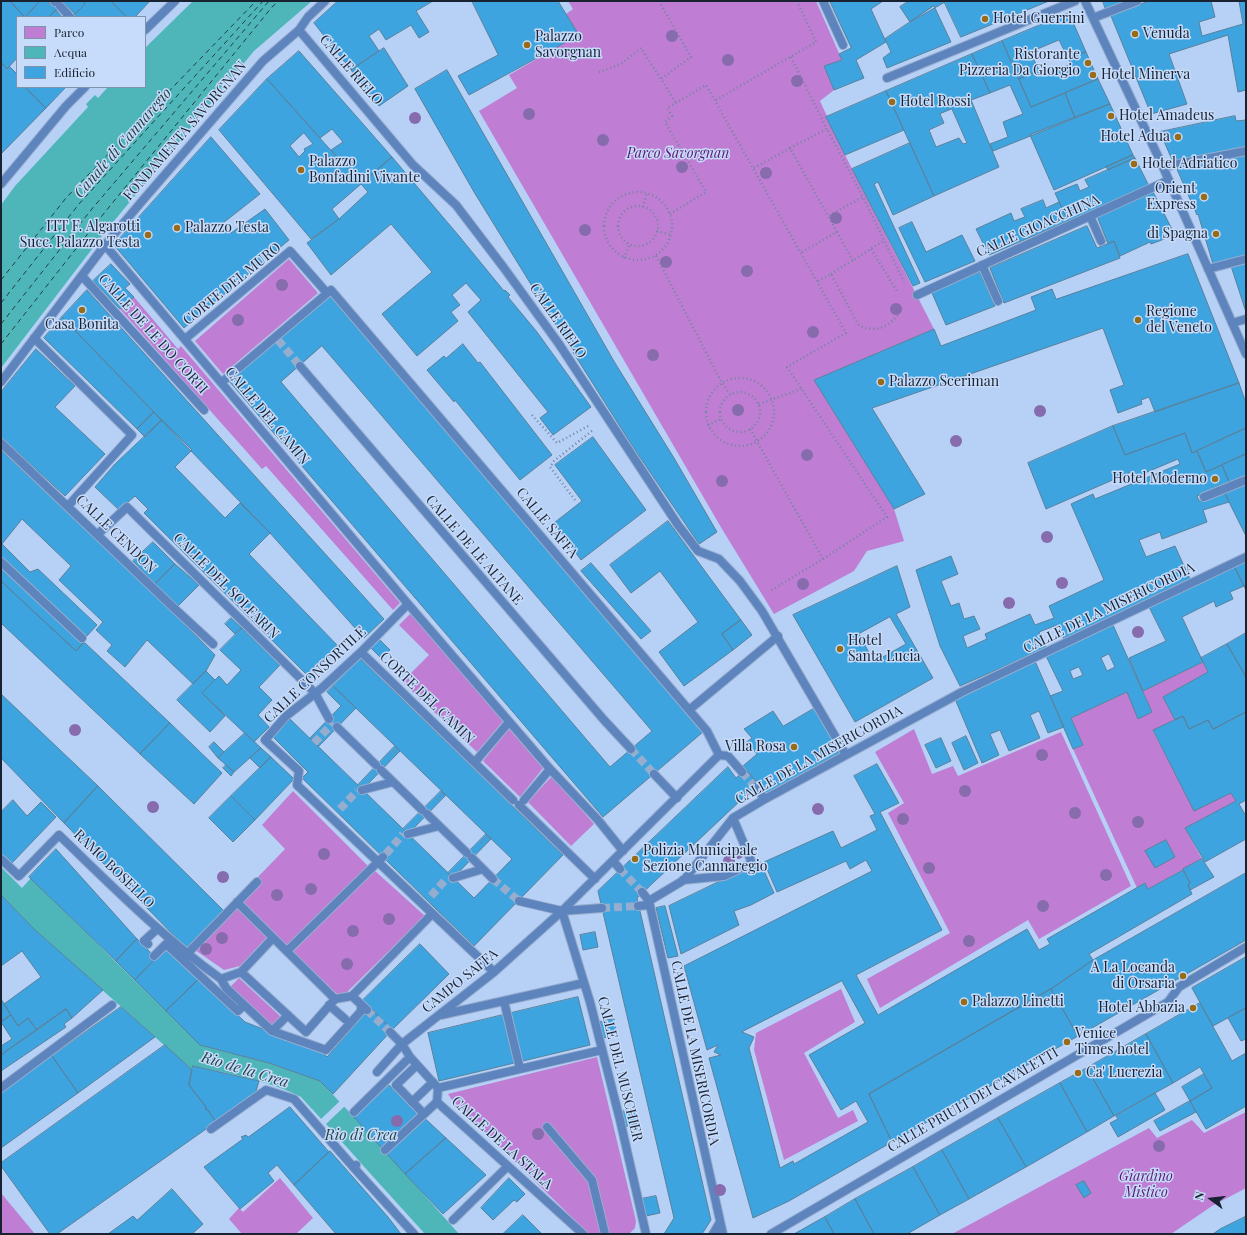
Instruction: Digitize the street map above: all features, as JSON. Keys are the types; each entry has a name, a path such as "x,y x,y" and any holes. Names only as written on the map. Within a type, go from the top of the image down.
{"street":[{"path":"146,29 175,1"},
{"name":"FONDAMENTA SAVORGNAN","path":"1,382 105,245 263,61 299,30 308,17 325,1"},
{"path":"823,1 843,45"},
{"path":"887,78 1075,1"},
{"path":"1085,1 1164,167 1246,354"},
{"path":"1093,18 1137,1"},
{"path":"56,3 69,16"},
{"name":"CALLE RIELO","path":"299,30 413,165 456,205 504,268 559,344 678,525 698,551 719,559 740,581 762,611 778,636 846,755"},
{"path":"1,184 66,106 84,88"},
{"path":"1164,167 1246,151"},
{"name":"CALLE GIOACCHINA","path":"917,295 1169,180"},
{"path":"1090,216 1101,241"},
{"name":"CALLE DEL CAMIN","path":"105,245 408,604"},
{"name":"CORTE DEL MURO","path":"185,339 290,251 329,292"},
{"path":"1208,269 1246,260"},
{"path":"982,265 998,301"},
{"name":"CALLE DE LE DO CORTI","path":"82,276 204,410"},
{"path":"222,382 329,292"},
{"name":"CALLE SAFFA","path":"329,292 707,731 719,755"},
{"path":"1232,323 1246,319"},
{"path":"34,338 132,435 68,506"},
{"name":"CALLE DE LE ALTANE","path":"300,366 630,749"},
{"name":"CALLE CENDON","path":"1,443 213,644"},
{"path":"1204,497 1246,480"},
{"name":"CALLE DEL SOLFARIN","path":"98,534 127,506 315,693 328,719"},
{"name":"CALLE DE LA MISERICORDIA","path":"722,1234 649,903 683,880 733,818 765,799 962,692 1246,557"},
{"path":"1,562 82,638"},
{"path":"408,604 550,769 598,820 623,850"},
{"name":"CALLE CONSORTILE","path":"380,860 334,815 297,785 299,772 265,740 286,716 315,693 361,652 408,604"},
{"path":"689,710 778,636"},
{"name":"CORTE DEL CAMIN","path":"361,652 475,762 519,802 595,879"},
{"name":"CORTE DEL CAMIN","path":"475,762 509,722"},
{"path":"337,728 493,879"},
{"path":"719,755 728,756 742,772"},
{"name":"CAMPO SAFFA","path":"377,1072 402,1044 494,972 562,912 719,755"},
{"path":"519,802 550,769"},
{"path":"654,774 677,798"},
{"path":"362,790 393,782"},
{"path":"755,787 765,799"},
{"path":"683,880 724,876 752,863 733,818"},
{"path":"408,834 438,826"},
{"name":"RAMO BOSELLO","path":"1,859 19,876 59,835 158,929"},
{"path":"287,950 380,860 425,903 432,914 494,972"},
{"path":"613,861 620,869"},
{"path":"453,878 483,869"},
{"path":"187,954 257,882"},
{"path":"638,906 649,903 642,892"},
{"path":"519,900 562,912 602,908"},
{"path":"237,902 287,950 348,1022"},
{"name":"CALLE DEL MUSCHIER","path":"562,912 602,1050 620,1120 646,1234"},
{"path":"304,1037 332,1002 351,996 432,914"},
{"path":"148,944 144,941 158,929 187,954 221,979 226,988 273,1030 304,1037 326,1050 348,1022 363,1009 351,996"},
{"path":"221,979 241,972 273,938"},
{"path":"154,956 166,944 238,1011 244,1005"},
{"name":"CALLE PRIULI DEI CAVALETTI","path":"770,1234 785,1230 1168,1002 1179,987 1246,947"},
{"path":"241,972 288,1016 304,1037"},
{"path":"438,1015 584,984"},
{"path":"504,1001 520,1069"},
{"path":"1,1088 112,1005"},
{"path":"273,1030 288,1016"},
{"path":"386,1150 437,1102 435,1085 410,1057 402,1044 390,1032"},
{"path":"412,1102 435,1085 520,1069 602,1050"},
{"path":"354,1112 410,1057"},
{"path":"417,1065 396,1085 424,1114"},
{"path":"211,1129 266,1090 294,1099 308,1111 355,1169 414,1234"},
{"name":"CALLE DE LA STALA","path":"437,1102 583,1234"},
{"path":"322,1124 356,1163 355,1169"},
{"path":"547,1127 592,1180 606,1234"},
{"path":"453,1220 508,1166"},
{"path":"713,1234 720,1222"}],"path":[{"path":"659,1 691,57 661,79"},
{"path":"716,100 816,42 798,1"},
{"path":"600,72 621,64 640,48 676,103"},
{"path":"790,57 863,197 911,296 917,295"},
{"path":"670,214 706,192 665,122 672,116 668,108 706,85 802,252 846,333 787,367 887,517 823,559 769,591"},
{"path":"754,168 827,129"},
{"path":"790,148 853,261"},
{"path":"631,193 647,193 661,201 670,214 672,235 664,250 656,256 640,261 624,258 615,252 608,244 604,234 605,218 613,203 621,197 631,193"},
{"path":"643,207 647,193"},
{"path":"828,216 863,197"},
{"path":"637,206 643,207 655,216 658,225 657,231 655,237 646,245 636,246 623,239 619,233 619,221 623,213 628,209 637,206"},
{"path":"657,231 672,235"},
{"path":"802,252 837,232"},
{"path":"818,281 853,261 884,240"},
{"path":"624,258 630,244"},
{"path":"872,249 901,298"},
{"path":"656,256 722,382 730,394"},
{"path":"831,274 858,324 864,329 878,329 893,321 899,315 902,303"},
{"path":"738,378 748,379 763,387 772,400 774,411 773,421 768,431 757,442 741,446 726,444 716,438 708,425 705,414 706,404 711,394 722,382 738,378"},
{"path":"758,404 801,389"},
{"path":"745,392 753,397 758,404 760,414 758,420 750,429 741,432 735,431 727,427 721,419 720,406 730,394 745,392"},
{"path":"532,415 557,443 607,418"},
{"path":"574,500 550,467 554,461 580,438 607,418"},
{"path":"708,425 721,419"},
{"path":"750,429 823,559"}],"green space":[{"name":"Parco Savorgnan","path":"568,1 816,1 842,60 824,66 834,90 820,101 845,155 934,329 814,380 894,509 904,541 867,551 854,571 774,614 722,529 479,111 517,88 509,75 578,35 566,14 573,9"},
{"path":"289,259 318,293 223,374 195,341"},
{"path":"134,297 178,349 181,346 400,603 393,610 266,466 262,469 120,309"},
{"path":"411,613 504,720 477,752 402,682 429,655 399,625"},
{"path":"1203,662 1208,672 1163,697 1175,720 1153,731 1194,810 1231,793 1236,801 1185,828 1202,859 1148,889 1144,883 1137,888 1073,749 1083,745 1071,718 1127,692 1138,718 1152,712 1143,691"},
{"path":"509,729 543,768 520,797 483,761"},
{"path":"914,729 932,774 953,766 958,776 1061,732 1131,886 1039,939 1028,920 880,1008 867,979 950,933 888,813 904,803 875,752"},
{"path":"552,776 594,824 571,846 528,802"},
{"path":"293,791 368,866 286,946 241,902 260,881 257,878 285,849 262,825"},
{"path":"374,870 425,916 347,992 337,994 293,952"},
{"path":"239,908 267,937 240,966 224,970 195,950 234,911"},
{"path":"239,978 281,1017 272,1027 230,987"},
{"path":"841,989 855,1022 804,1053 838,1118 853,1110 858,1121 784,1160 754,1050 756,1033"},
{"path":"597,1057 636,1221 635,1228 629,1234 589,1234 452,1100 448,1094"},
{"name":"Giardino Mistico","path":"1246,1112 1246,1188 1212,1206 1171,1234 952,1234 1149,1128 1157,1138 1192,1120 1204,1133"},
{"path":"280,1178 313,1218 296,1234 242,1234 229,1219 239,1208 243,1212"},
{"path":"1,1193 35,1234 1,1234"}],"water":[{"name":"Canale di Cannaregio","path":"193,1 312,1 254,51 105,232 1,368 1,205 15,186 88,107 86,104 95,95 98,98 107,88 146,88 146,47"},
{"name":"Rio di Crea","path":"1,867 22,888 31,878 200,1045 269,1063 320,1081 354,1117 384,1091 378,1143 459,1234 425,1234 301,1097 275,1086 248,1078 193,1066 192,1070 35,930 1,895"}],"pier":[{"path":"341,1100 346,1105 326,1124 359,1161 357,1162 311,1111 312,1109 321,1119"}],"building":[{"path":"1,1 10,1 24,16 16,16 16,59 7,69 1,62"},
{"path":"10,1 40,1 26,16 24,16"},
{"path":"40,1 47,1 51,5 56,1 65,1 50,16 26,16"},
{"path":"65,1 82,1 85,4 75,14 63,3"},
{"path":"82,1 111,1 126,16 73,16 85,4"},
{"path":"111,1 150,1 136,16 126,16"},
{"path":"338,1 433,1 416,11 429,32 419,38 411,25 386,40 379,29 369,36 379,51 351,70 314,23"},
{"name":"Palazzo Savorgnan","path":"472,1 558,1 579,35 469,95 458,76 498,55"},
{"path":"830,1 883,1 871,9 886,42 856,60 864,78 834,90 824,66 842,60 839,54 851,48"},
{"path":"909,1 945,2 910,22 900,7"},
{"path":"944,1 1049,1 961,37"},
{"path":"1103,1 1130,1 1106,10"},
{"path":"1149,1 1211,1 1215,17 1199,22 1202,36 1243,24 1239,1 1246,1 1246,90 1238,92 1228,35 1169,54 1187,104 1151,114 1111,16"},
{"path":"934,6 951,42 887,68 883,58 891,52 885,39"},
{"path":"56,10 61,16 50,16"},
{"path":"1069,13 1086,52 1068,58 1059,40 1030,52 1039,70 1019,79 1002,41"},
{"path":"1002,41 1031,107 1065,93 1075,118 993,151 990,144 1008,137 1003,122 1023,114 1010,85 990,93 972,54"},
{"path":"384,48 408,86 379,106 351,70"},
{"path":"299,51 392,157 361,184 331,150 343,142 332,129 320,138 267,79"},
{"path":"1086,52 1098,79 1031,107 1019,79 1039,70 1041,76 1071,64 1068,58"},
{"path":"972,54 990,93 971,100 999,167 934,196 886,91","holes":["952,109 967,143 963,144 959,138 936,147 929,130 944,123 940,114"]},
{"path":"1,62 7,69 9,66 16,73 16,88 26,88 46,108 1,154"},
{"path":"447,70 615,363 674,458 717,532 699,544 633,447 564,338 474,192 415,89"},
{"name":"Palazzo Bonfadini Vivante","path":"267,79 361,184 332,209 339,219 311,239 219,130","holes":["304,133 313,144 304,149 305,151 299,157 290,146"]},
{"path":"1098,79 1110,104 1075,118 1065,93"},
{"path":"26,88 65,88 46,108"},
{"path":"886,91 904,130 845,155 826,117"},
{"path":"1110,104 1133,155 1054,190 1030,135"},
{"path":"1235,116 1236,121 1246,120 1246,148 1173,162 1160,132"},
{"name":"Palazzo Testa","path":"211,137 260,194 223,223 231,233 265,209 289,240 184,328 114,245"},
{"path":"910,143 934,196 893,215 878,182 874,184 920,283 913,286 852,169"},
{"path":"1246,154 1246,255 1213,264 1198,214 1197,215 1176,167"},
{"path":"1133,155 1135,158 1108,170 1106,167"},
{"path":"392,157 504,291 505,290 510,295 508,297 537,332 591,407 553,435 540,418 548,412 468,312 481,300 466,283 452,295 460,305 451,312 458,321 417,356 382,314 432,272 391,224 331,275 307,243 339,219 368,192 361,184"},
{"path":"1135,158 1149,186 1068,221 1055,193 1077,184 1080,191 1089,187 1085,180"},
{"path":"1153,192 1175,235 1151,244 1150,242 1120,256 1114,241 1108,244 1097,216"},
{"path":"1043,200 1046,208 1059,202 1068,221 989,255 976,229 1011,213 1014,221 1025,217 1021,209"},
{"path":"912,222 926,252 962,235 975,261 925,282 899,228"},
{"path":"1087,226 1097,248 1114,241 1120,258 1004,303 990,268"},
{"name":"Palazzo Sceriman","path":"1188,254 1239,383 1155,412 1149,397 1141,400 1142,404 1118,413 1110,390 1124,385 1103,328 872,408 925,494 894,509 814,380 934,329 941,346 1036,310 1031,297 1052,289 1056,299"},
{"path":"1246,262 1246,312 1231,266"},
{"path":"111,264 130,284 125,288 134,297 120,309 93,281"},
{"path":"980,272 995,306 946,325 932,293"},
{"path":"87,290 384,619 364,638 270,533 62,317"},
{"path":"330,296 703,732 603,817 229,381","holes":["322,346 652,731 610,767 281,382"]},
{"path":"62,317 154,412 137,429 44,338"},
{"path":"463,344 478,363 480,362 552,455 520,480 455,400 454,402 427,370 444,356 446,358"},
{"path":"36,349 75,386 55,407 105,454 65,496 1,437 1,392"},
{"path":"1239,383 1246,403 1246,428 1192,453 1185,433 1125,455 1113,426"},
{"path":"154,412 162,420 145,437 137,429"},
{"path":"162,420 192,450 175,467 225,518 240,503 270,533 249,554 338,646 310,678 144,513 148,509 135,496 119,510 95,487 115,464"},
{"path":"1113,426 1125,455 1185,433 1192,453 1197,451 1206,472 1222,465 1230,484 1197,496 1199,501 1225,493 1229,502 1203,510 1207,522 1162,539 1160,532 1139,540 1146,557 1175,546 1190,579 1064,639 1057,625 1039,632 1046,648 960,686 940,646 916,570 951,556 958,574 941,581 951,606 959,603 964,619 974,616 980,629 963,636 967,648 987,639 985,634 1030,614 1035,625 1054,618 1049,606 1104,580 1071,504 1093,494 1095,499 1180,464 1178,459 1133,478 1131,472 1046,509 1028,463"},
{"path":"1246,428 1246,454 1206,472 1197,451"},
{"path":"593,437 646,510 581,560 554,523 582,501 555,465"},
{"path":"1,450 166,605 215,655 206,671 193,684 147,640 125,667 107,651 112,645 96,630 103,622 59,580 71,566 22,519 2,544 30,572 38,569 97,625 85,638 1,560"},
{"path":"1246,454 1246,478 1230,484 1222,465"},
{"path":"1246,483 1246,536 1224,492"},
{"path":"668,521 741,620 722,634 733,650 684,686 659,652 698,622 660,571 631,593 610,565"},
{"path":"153,542 175,564 155,584 133,561"},
{"path":"1246,561 1246,590 1234,566"},
{"path":"591,563 651,631 641,639 581,571"},
{"path":"175,564 199,585 177,607 155,584"},
{"path":"1,565 84,642 76,651 1,581"},
{"name":"Hotel Santa Lucia","path":"897,566 910,607 896,614 933,678 855,722 793,615","holes":["890,617 906,644 874,662 859,634"]},
{"path":"1234,566 1244,586 1230,592 1233,599 1216,607 1214,601 1182,617 1203,662 1143,691 1129,658 1166,641 1149,607"},
{"path":"1,581 76,651 84,642 170,723 140,754 1,623"},
{"path":"231,618 242,628 235,634 225,624"},
{"path":"741,620 752,635 733,650 722,634"},
{"path":"1113,625 1152,712 1138,719 1127,692 1071,718 1083,745 1073,749 1050,696 1063,691 1046,656","holes":["1109,654 1115,667 1107,671 1101,658","1079,667 1083,675 1073,679 1070,671"]},
{"path":"242,628 280,665 259,687 272,700 258,715 269,727 254,742 202,693 219,676 227,685 241,670 220,650"},
{"path":"1246,633 1246,677 1227,644"},
{"path":"380,640 390,650 381,658 371,648"},
{"path":"1227,644 1246,677 1246,712 1213,729 1208,720 1189,729 1183,716 1175,720 1163,697 1208,672 1201,658"},
{"path":"360,658 563,855 474,946 302,778 308,772 273,737 290,719 474,898 512,859 333,686"},
{"path":"1035,661 1064,727 1048,733 1039,711 1030,715 1040,738 1009,751 1000,730 990,734 999,755 982,763 955,699"},
{"path":"206,671 215,680 202,693 225,716 210,732 177,700"},
{"path":"333,686 356,708 318,747 310,738 341,706 327,692"},
{"path":"1,694 98,786 64,823 1,758"},
{"path":"815,708 841,752 766,794 743,766 757,754 753,749 750,751 744,744 752,738 744,729 773,711 783,726"},
{"path":"1246,712 1246,800 1239,804 1246,816 1246,839 1205,862 1185,828 1236,801 1231,793 1194,811 1153,730 1183,716 1189,729 1208,720 1213,729"},
{"path":"170,723 222,773 194,804 140,754"},
{"path":"245,733 261,748 234,772 218,758"},
{"path":"966,736 978,763 964,770 952,743"},
{"path":"941,738 951,761 936,768 925,745"},
{"path":"214,742 224,752 218,758 209,747"},
{"path":"395,746 400,751 362,790 358,785"},
{"path":"261,748 271,757 260,768 250,758"},
{"path":"271,757 294,779 255,820 231,796"},
{"name":"Palazzo Linetti","path":"877,764 899,803 880,812 942,930 856,975 878,1015 1027,929 1039,950 1050,944 1047,939 1145,883 1148,889 1183,870 1190,883 1188,885 1192,894 1089,954 1093,960 1051,989 869,1094 892,1142 789,1201 753,1218 709,1058 721,1055 714,1052 718,1045 707,1050 684,966 872,871 866,860 850,869 846,861 777,892 764,862 833,831 841,848 877,830 870,816 875,814 854,776","holes":["842,981 865,1023 809,1055 841,1110 856,1101 868,1122 794,1164 793,1161 780,1168 749,1048 754,1037 742,1032"]},
{"path":"226,765 234,772 231,776 223,768"},
{"path":"728,767 736,778 745,769 758,784 637,898 711,1220 702,1234 664,1234 674,1218 598,891"},
{"path":"98,786 224,911 186,948 64,823"},
{"path":"441,791 446,795 408,834 403,829"},
{"path":"231,796 255,820 233,842 209,818"},
{"path":"13,800 27,816 41,802 56,817 11,864 1,855 1,812"},
{"path":"486,834 491,839 453,878 448,873"},
{"path":"1166,840 1175,857 1155,868 1145,851"},
{"path":"56,849 137,939 116,961 29,877"},
{"path":"1202,859 1214,877 1190,890 1188,885 1190,883 1183,869"},
{"path":"760,862 774,893 751,905 734,911 739,925 681,954 669,906"},
{"path":"1246,873 1246,940 1078,1036 1051,989 1093,960"},
{"path":"1,895 35,930 103,990 72,1018 66,1009 37,1030 28,1018 18,1026 4,1004 41,977 22,951 1,966"},
{"path":"665,906 678,956 668,958 656,908"},
{"path":"595,932 598,947 583,950 580,935"},
{"path":"137,939 156,958 135,980 116,961"},
{"path":"420,944 449,974 392,1030 363,1000"},
{"path":"166,948 199,979 166,1011 135,980"},
{"path":"1246,957 1246,1008 1213,1026 1192,988"},
{"path":"199,979 245,1022 322,1052 327,1057 370,1007 392,1030 333,1094 320,1081 269,1063 200,1045 166,1011"},
{"path":"1051,989 1078,1036 892,1142 869,1094"},
{"path":"578,997 590,1045 439,1081 428,1033"},
{"path":"1,999 11,1015 1,1022"},
{"path":"1200,1003 1232,1061 1246,1053 1246,1106 1206,1129 1190,1101 1212,1088 1200,1067 1173,1083 1146,1034"},
{"path":"121,1007 155,1037 78,1093 52,1056"},
{"path":"1246,1008 1246,1039 1241,1041 1228,1018"},
{"path":"66,1009 72,1018 64,1024 66,1027 1,1071 1,1055"},
{"path":"11,1015 18,1026 28,1018 37,1030 1,1055 1,1046 12,1039 1,1022"},
{"path":"614,1019 617,1035 603,1038 600,1022"},
{"path":"1146,1034 1173,1083 1114,1116 1087,1068"},
{"path":"165,1045 192,1070 189,1085 216,1122 57,1234 50,1234 1,1166 1,1163"},
{"path":"52,1056 78,1093 1,1148 1,1092"},
{"path":"193,1066 259,1081 255,1095 216,1122 189,1085"},
{"path":"1087,1068 1114,1116 1087,1132 1060,1083"},
{"path":"1204,1074 1212,1088 1190,1101 1182,1087"},
{"path":"1060,1083 1087,1132 1026,1167 998,1118"},
{"path":"389,1085 446,1138 405,1174 354,1117"},
{"path":"1155,1093 1165,1110 1118,1137 1110,1123 1118,1119 1116,1116"},
{"path":"1190,1101 1196,1112 1160,1131 1154,1121"},
{"path":"290,1107 329,1152 294,1185 277,1165 268,1173 274,1181 240,1209 204,1167 243,1139 241,1137 246,1135 248,1137"},
{"path":"635,1108 639,1123 624,1127 621,1112"},
{"path":"998,1118 1026,1167 969,1199 942,1150"},
{"path":"446,1138 486,1175 443,1214 405,1174"},
{"path":"942,1150 969,1199 940,1215 913,1167"},
{"path":"330,1151 401,1234 336,1234 294,1185"},
{"path":"913,1167 940,1215 907,1234 874,1234 855,1199"},
{"path":"509,1178 525,1194 517,1202 514,1200 493,1220 481,1208"},
{"path":"1084,1181 1091,1193 1084,1198 1076,1185"},
{"path":"172,1189 203,1224 192,1234 108,1234 133,1216 137,1220"},
{"path":"656,1196 660,1213 646,1216 641,1199"},
{"path":"855,1199 874,1234 834,1234 825,1217"},
{"path":"523,1215 542,1234 503,1234"},
{"path":"825,1217 834,1234 794,1234 817,1221"},
{"path":"1245,1217 1246,1234 1213,1234 1220,1229"}],"ferry route":[{"path":"1,280 66,198 256,1"},
{"path":"1,303 79,204 263,1"},
{"path":"1,324 91,210 269,1"},
{"path":"1,344 101,217 272,7 279,1"}],"tunnel":[{"path":"278,340 300,366"},
{"path":"314,743 333,723"},
{"path":"631,749 654,774"},
{"path":"742,772 755,787"},
{"path":"340,809 357,791"},
{"path":"386,854 403,834"},
{"path":"620,869 642,892"},
{"path":"431,896 447,878"},
{"path":"493,879 519,901"},
{"path":"602,908 638,906"},
{"path":"367,1010 390,1032"}],"place":[{"name":"Hotel Guerrini","path":"985,19"},
{"name":"Venuda","path":"1135,34"},
{"name":"Palazzo Savorgnan","path":"527,45"},
{"name":"Ristorante Pizzeria Da Giorgio","path":"1088,63"},
{"name":"Hotel Minerva","path":"1093,75"},
{"name":"Hotel Rossi","path":"892,102"},
{"name":"Hotel Amadeus","path":"1111,116"},
{"name":"Hotel Adua","path":"1178,137"},
{"name":"Hotel Adriatico","path":"1134,164"},
{"name":"Palazzo Bonfadini Vivante","path":"301,170"},
{"name":"Orient Express","path":"1204,197"},
{"name":"Palazzo Testa","path":"177,228"},
{"name":"di Spagna","path":"1216,234"},
{"name":"ITT F. Algarotti Succ. Palazzo Testa","path":"148,235"},
{"name":"Casa Bonita","path":"82,310"},
{"name":"Regione del Veneto","path":"1138,320"},
{"name":"Palazzo Sceriman","path":"881,382"},
{"name":"Hotel Moderno","path":"1215,479"},
{"name":"Hotel Santa Lucia","path":"840,649"},
{"name":"Villa Rosa","path":"794,747"},
{"name":"Polizia Municipale Sezione Cannaregio","path":"635,859"},
{"name":"A La Locanda di Orsaria","path":"1183,976"},
{"name":"Palazzo Linetti","path":"964,1002"},
{"name":"Hotel Abbazia","path":"1193,1008"},
{"name":"Venice Times hotel","path":"1067,1042"},
{"name":"Ca' Lucrezia","path":"1078,1073"}],"water label":[{"name":"Rio de la Crea","path":"245,1070"}]}
